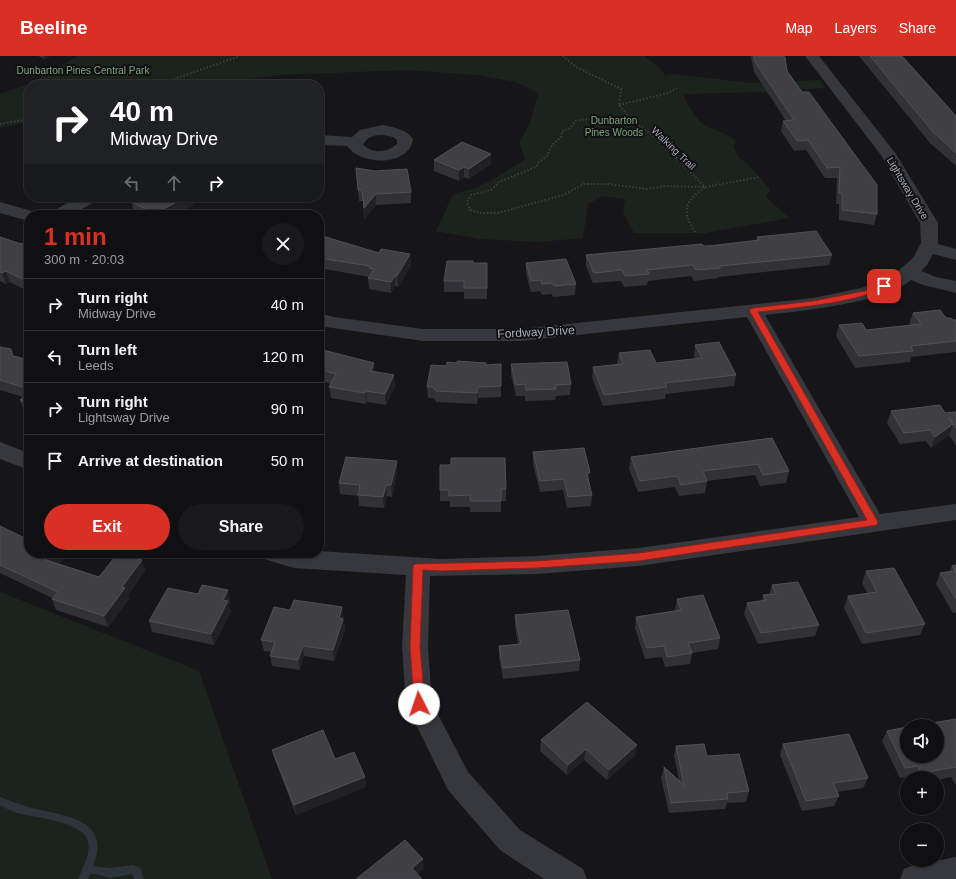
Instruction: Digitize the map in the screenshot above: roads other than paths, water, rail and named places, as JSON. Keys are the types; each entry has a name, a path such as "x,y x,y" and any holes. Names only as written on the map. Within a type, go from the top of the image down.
{"street":[{"name":"Lightsway Drive","path":"753,310 813,304 866,293 898,281 921,261 930,243 929,223 888,154 812,56"},
{"path":"324,140 356,142"},
{"path":"68,210 81,202"},
{"path":"0,207 24,214"},
{"path":"928,247 956,255"},
{"path":"908,272 930,281 956,287"},
{"path":"753,310 873,522"},
{"name":"Fordway Drive","path":"324,320 333,323 423,335 520,335 753,310"},
{"path":"0,450 24,460"},
{"path":"290,558 442,568 537,565 639,557 873,522 956,512"},
{"path":"418,566 415,647 419,704 458,781 510,840 572,879"},
{"path":"915,879 956,871"}],"waterway":[{"path":"0,801 16,808 71,821 85,828 93,839 93,855 83,879"},
{"path":"88,870 110,873 133,869 137,871 139,879"}],"park label":[{"name":"Dunbarton Pines Central Park","path":"83,70"},
{"name":"Dunbarton Pines Woods","path":"614,126"}]}
